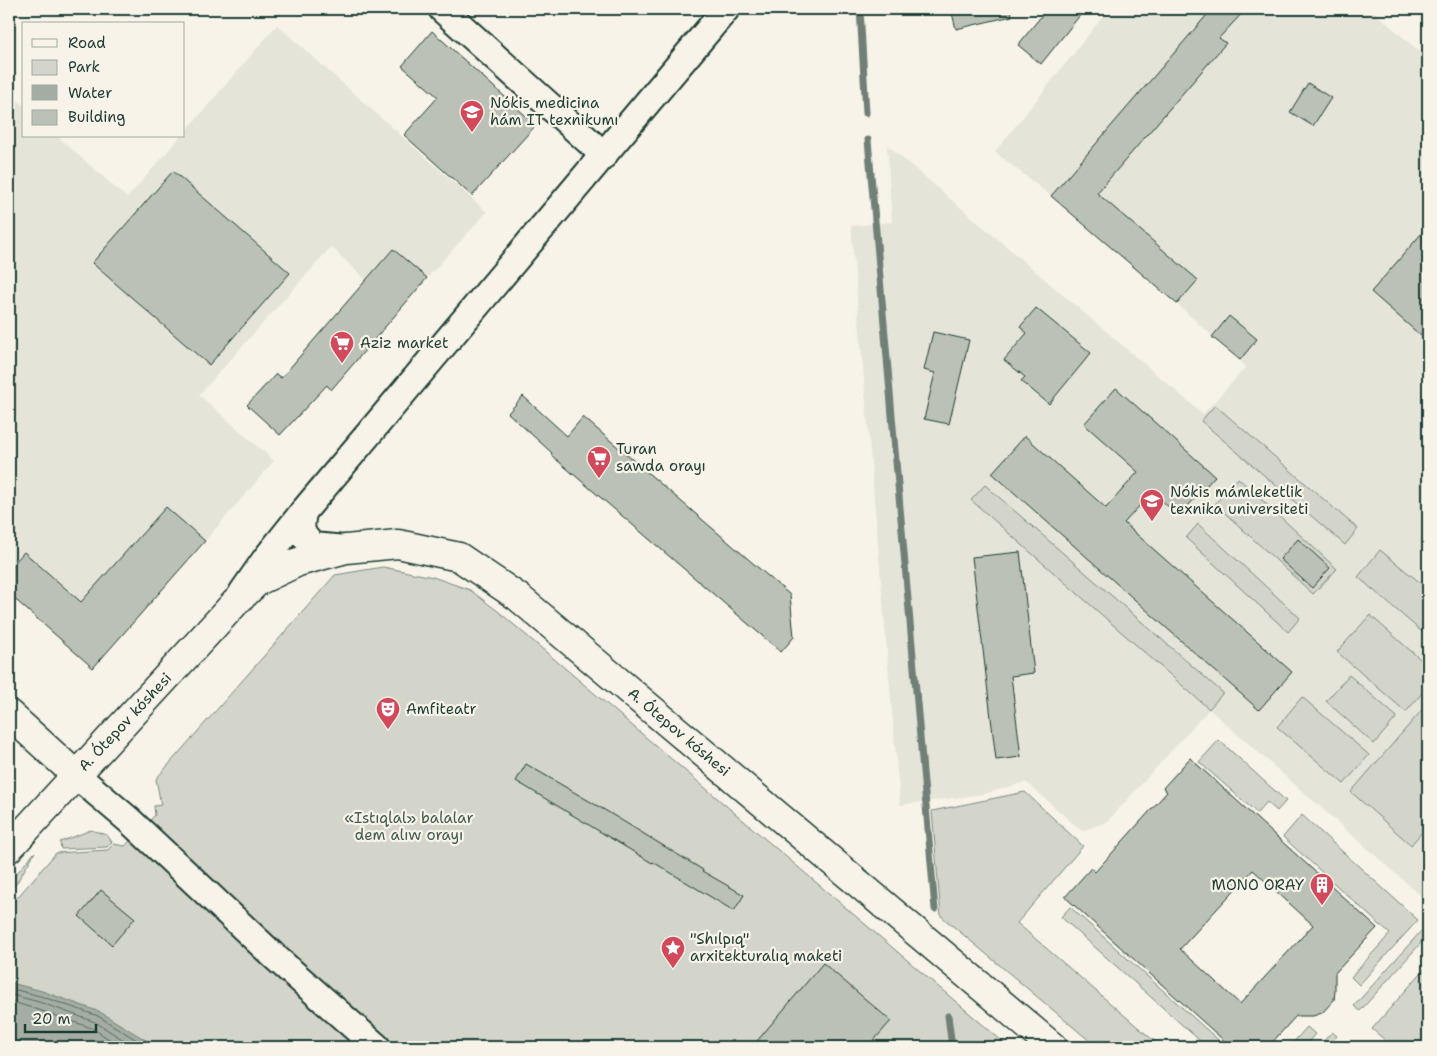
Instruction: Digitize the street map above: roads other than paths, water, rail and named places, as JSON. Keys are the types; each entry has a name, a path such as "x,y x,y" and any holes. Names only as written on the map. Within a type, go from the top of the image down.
{"main road":[{"name":"A. Ótepov kóshesi","path":"9,714 76,775 235,603 258,581 298,562 346,549 398,544 459,557 518,597 1053,1047"},
{"path":"9,848 76,775"}],"street":[{"path":"442,9 604,156"},
{"path":"235,603 267,556 303,512 726,9"},
{"path":"303,512 301,526 304,536 313,546 346,549"},
{"path":"76,775 130,821 276,958 377,1047"}],"water":[{"path":"9,983 42,991 100,1012 157,1047 9,1047"}],"waterway":[{"path":"860,9 866,113"},
{"path":"868,140 935,909"},
{"path":"948,1016 952,1047"}],"place":[{"name":"Nókis medicina hám IT texnikumı","path":"472,133"},
{"name":"Aziz market","path":"342,364"},
{"name":"Turan sawda orayı","path":"599,479"},
{"name":"Nókis mámleketlik texnika universiteti","path":"1152,522"},
{"name":"Amfiteatr","path":"388,730"},
{"name":"MONO ORAY","path":"1322,906"},
{"name":"\"Shılpıq\" arxitekturalıq maketi","path":"673,969"}],"park label":[{"name":"«Istıqlal» balalar dem alıw orayı","path":"409,826"}]}
